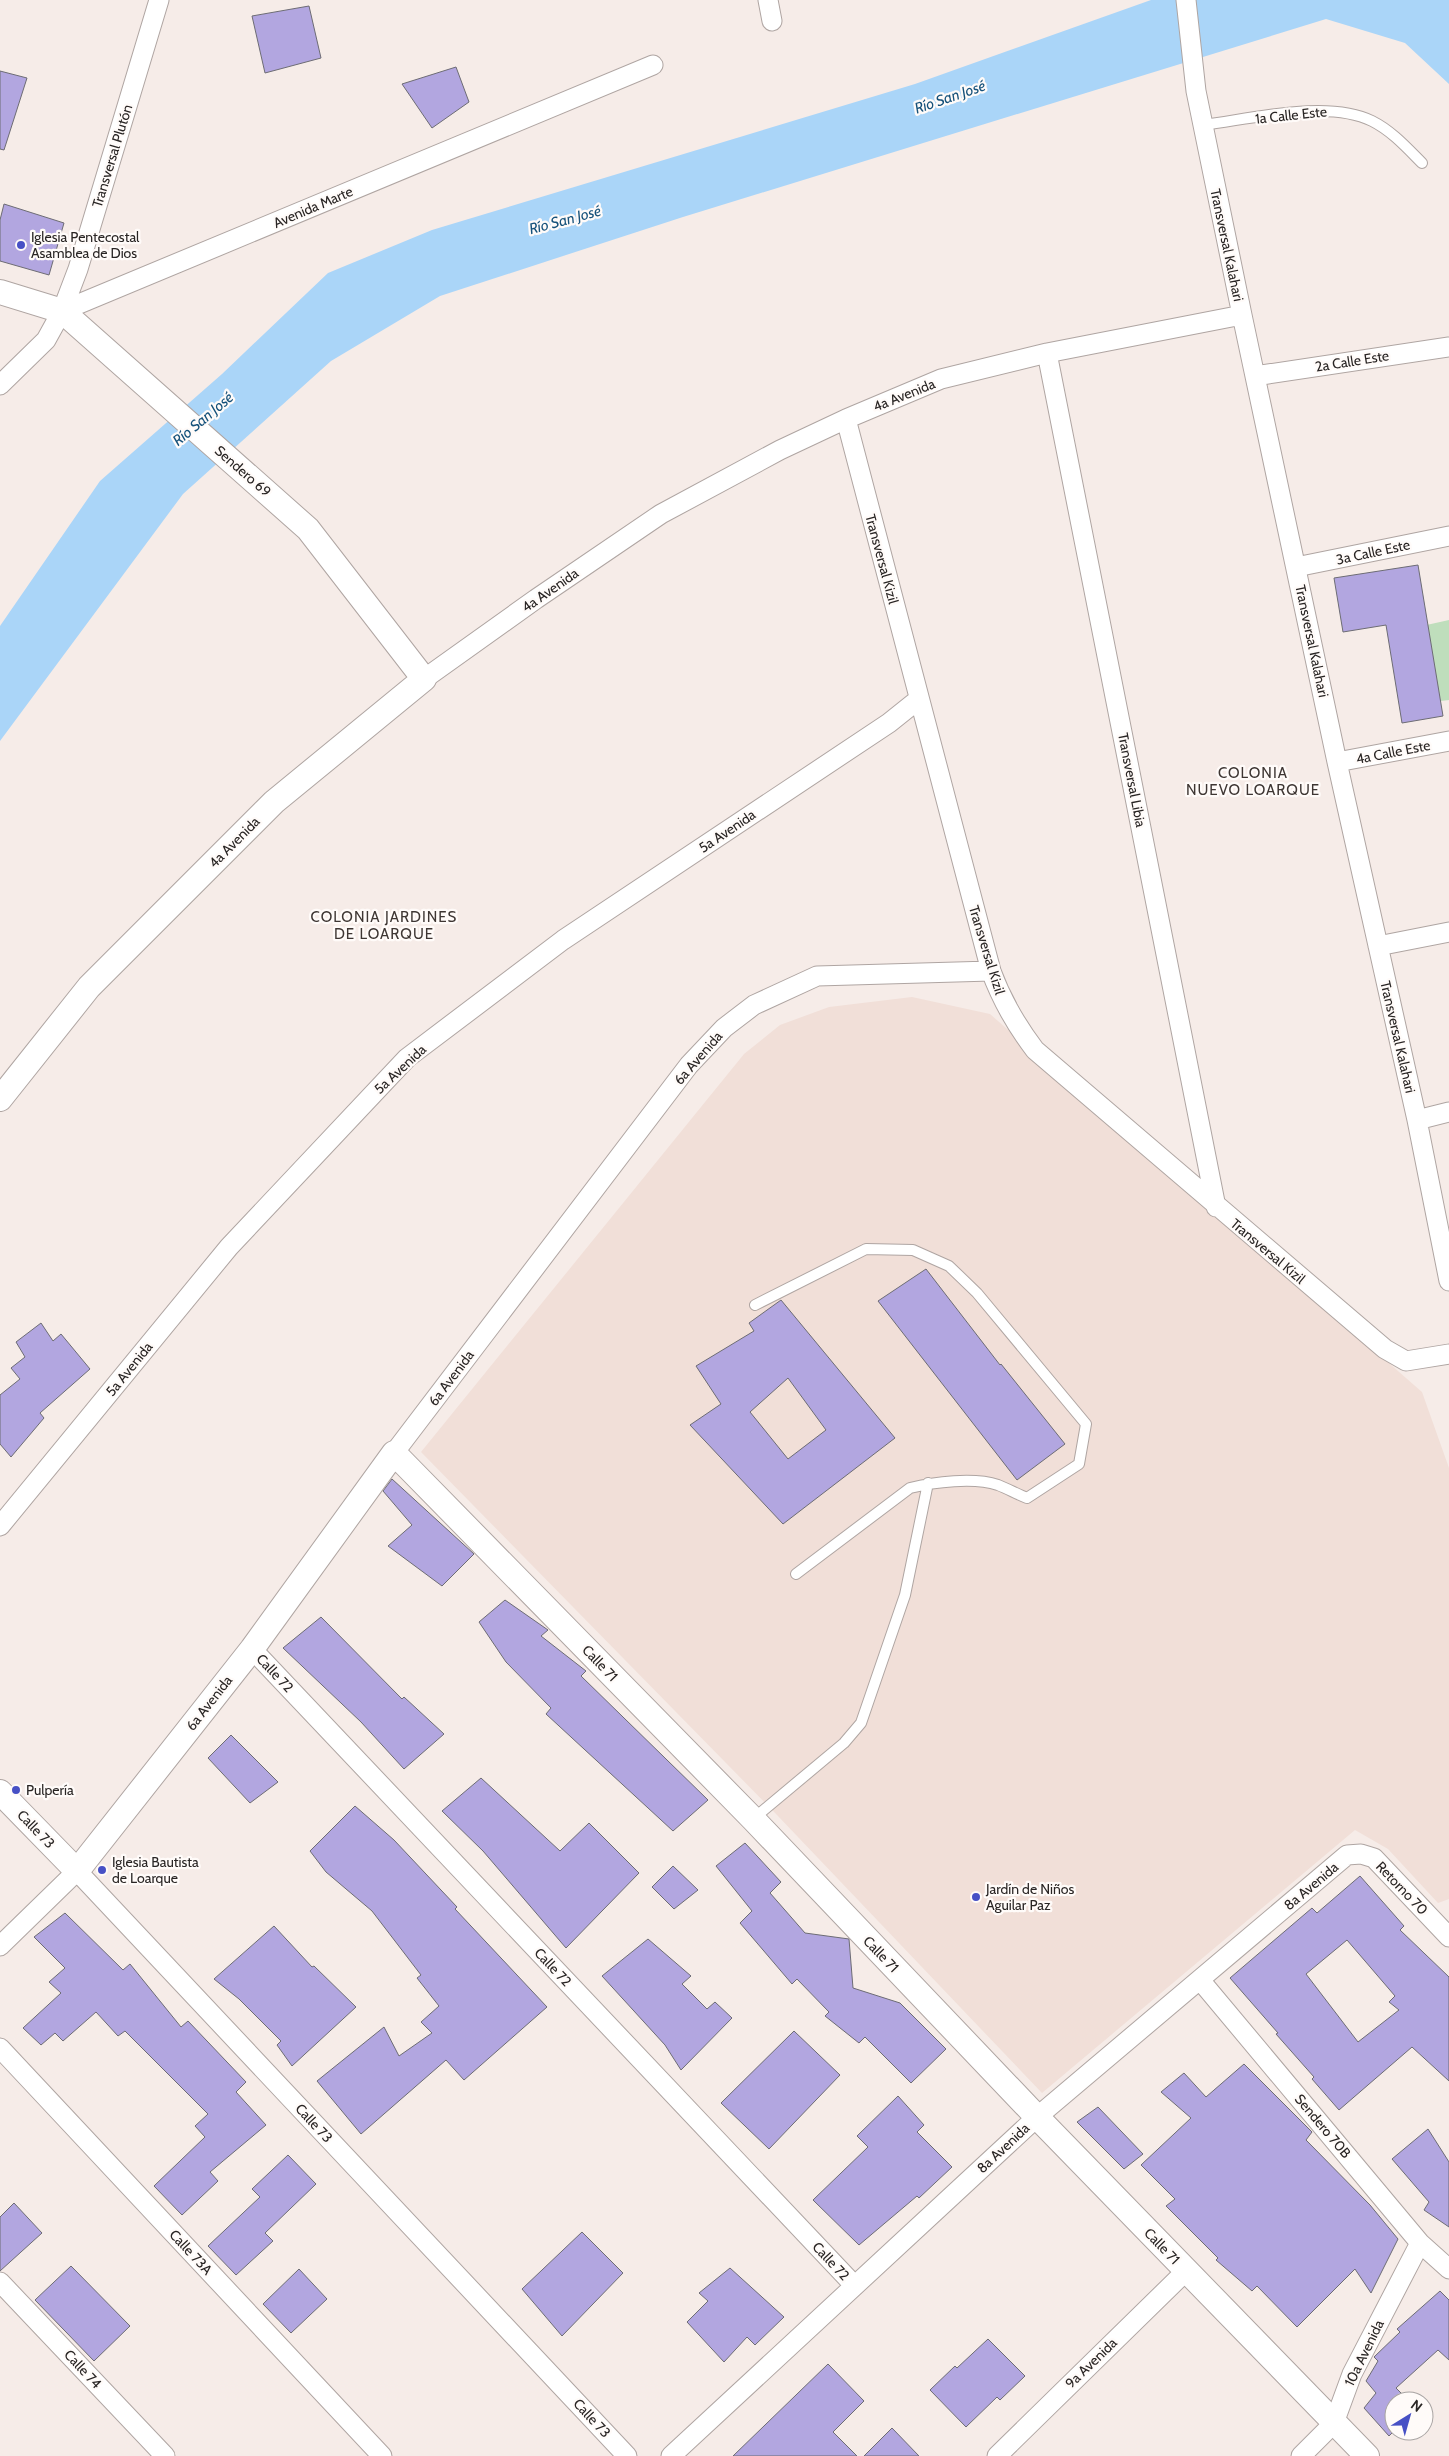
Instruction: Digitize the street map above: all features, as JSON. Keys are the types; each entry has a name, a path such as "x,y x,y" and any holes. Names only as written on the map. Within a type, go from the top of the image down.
{"street":[{"name":"Transversal Plutón","path":"62,311 78,269 159,0"},
{"path":"768,0 772,21"},
{"name":"Transversal Kalahari","path":"1186,0 1196,91 1242,315 1337,762 1417,1120 1449,1280"},
{"name":"Avenida Marte","path":"62,311 653,65"},
{"name":"Sendero 69","path":"0,292 62,311 308,528 424,679"},
{"path":"0,385 46,340 62,311"},
{"name":"4a Avenida","path":"0,1099 89,987 274,802 424,679 536,599 661,514 780,450 846,419 941,379 1047,353 1242,315"},
{"name":"2a Calle Este","path":"1255,376 1449,347"},
{"name":"Transversal Libia","path":"1047,353 1216,1207"},
{"name":"Transversal Kizil","path":"846,419 918,699 992,971 1002,998 1015,1022 1035,1050 1216,1207 1385,1349 1406,1361 1449,1354"},
{"name":"3a Calle Este","path":"1296,568 1449,536"},
{"name":"5a Avenida","path":"0,1526 229,1247 407,1058 564,940 889,723 918,699"},
{"name":"4a Calle Este","path":"1337,762 1449,741"},
{"path":"1378,946 1449,932"},
{"name":"6a Avenida","path":"0,1946 77,1871 252,1649 394,1453 689,1065 724,1028 754,1005 817,976 992,971"},
{"path":"1417,1120 1449,1112"},
{"name":"Calle 71","path":"394,1453 752,1819 1037,2117 1367,2456"},
{"name":"Calle 72","path":"252,1649 854,2285"},
{"name":"Calle 73","path":"0,1792 77,1871 627,2456"},
{"name":"Retorno 70","path":"1347,1855 1361,1854 1374,1858 1445,1926"},
{"name":"8a Avenida","path":"671,2456 1037,2117 1347,1855"},
{"name":"Sendero 70B","path":"1200,1980 1420,2243 1449,2268"},
{"name":"Calle 73A","path":"0,2048 382,2456"},
{"name":"10a Avenida","path":"1301,2456 1334,2423 1352,2374 1420,2243"},
{"name":"9a Avenida","path":"997,2456 1186,2271"},
{"name":"Calle 74","path":"0,2282 165,2456"}],"lane":[{"name":"1a Calle Este","path":"1203,125 1305,112 1340,111 1373,121 1403,144 1422,164"},
{"path":"755,1305 866,1249 913,1250 949,1266 977,1293 1086,1424 1079,1464 1027,1498 997,1485 968,1482 928,1483 910,1488 796,1574"},
{"path":"752,1819 844,1744 861,1723 905,1595 928,1483"}],"shaded area":[{"path":"912,997 990,1014 1422,1392 1449,1468 1449,1899 1438,1903 1388,1849 1355,1830 1042,2093 777,1815 421,1452 744,1054 780,1025 829,1007"}],"green space":[{"path":"1449,620 1449,700 1441,701 1422,626"}],"water":[{"name":"Río San José","path":"1151,0 1449,0 1449,84 1405,43 1326,19 683,217 440,296 331,361 183,494 0,741 0,626 100,481 222,374 328,273 432,230 915,84"}],"building":[{"path":"309,6 321,58 265,73 252,16"},
{"path":"456,67 469,102 432,128 402,84"},
{"path":"0,71 27,78 4,150 0,149"},
{"path":"4,204 64,223 49,275 0,261 0,220"},
{"path":"1418,565 1443,716 1402,723 1386,625 1343,632 1334,578"},
{"path":"926,1269 1000,1365 1065,1444 1017,1480 878,1301"},
{"path":"781,1300 895,1438 783,1524 690,1425 721,1404 696,1366 754,1331 749,1323","holes":["788,1378 826,1430 788,1459 750,1412"]},
{"path":"41,1323 53,1341 61,1334 90,1369 40,1413 44,1418 11,1457 0,1444 0,1395 20,1379 11,1368 25,1357 16,1342"},
{"path":"392,1479 474,1554 442,1586 388,1546 412,1525 383,1491"},
{"path":"505,1600 548,1630 541,1636 586,1671 581,1676 708,1800 673,1831 546,1714 551,1708 506,1662 479,1622"},
{"path":"321,1617 402,1699 404,1697 444,1734 404,1769 361,1722 283,1648"},
{"path":"231,1735 278,1782 250,1803 208,1758"},
{"path":"481,1778 560,1851 589,1823 639,1873 566,1948 483,1851 442,1811"},
{"path":"355,1806 394,1840 457,1907 455,1909 547,2007 464,2080 446,2060 361,2134 317,2081 384,2027 399,2056 432,2033 421,2022 439,2006 417,1978 421,1975 372,1911 326,1872 310,1851"},
{"path":"745,1843 781,1882 770,1893 805,1933 849,1939 853,1988 900,2003 946,2049 911,2083 865,2037 859,2043 825,2016 829,2012 797,1979 792,1984 740,1923 752,1911 716,1866"},
{"path":"673,1866 698,1890 674,1909 652,1887"},
{"path":"1360,1876 1404,1926 1400,1930 1449,1977 1449,2081 1412,2047 1339,2110 1312,2079 1314,2077 1276,2034 1278,2033 1230,1978 1312,1908 1317,1913","holes":["1347,1940 1395,1996 1389,2002 1399,2010 1358,2042 1306,1974"]},
{"path":"65,1913 123,1970 130,1964 181,2027 188,2021 246,2082 236,2092 266,2125 210,2172 218,2181 182,2215 154,2186 205,2137 195,2126 208,2114 125,2031 118,2036 96,2012 63,2041 55,2033 41,2045 23,2028 61,1993 49,1982 65,1968 34,1937"},
{"path":"274,1926 312,1967 314,1966 356,2007 292,2066 277,2045 281,2041 239,1999 214,1979"},
{"path":"648,1939 691,1976 682,1984 707,2009 715,2002 732,2018 681,2070 665,2045 602,1976"},
{"path":"794,2031 840,2075 769,2149 721,2103"},
{"path":"1244,2064 1312,2132 1306,2140 1370,2205 1398,2239 1371,2293 1355,2269 1297,2327 1257,2286 1252,2291 1216,2260 1218,2258 1166,2206 1175,2199 1141,2165 1191,2118 1161,2092 1184,2073 1206,2097"},
{"path":"898,2096 924,2125 917,2132 952,2167 919,2198 917,2196 859,2245 813,2200 868,2147 857,2136"},
{"path":"1098,2107 1143,2154 1124,2169 1077,2122"},
{"path":"1428,2129 1449,2162 1449,2227 1424,2210 1429,2202 1392,2159"},
{"path":"288,2155 316,2184 265,2233 273,2241 236,2275 208,2246 260,2197 252,2189"},
{"path":"14,2203 42,2233 0,2271 0,2217"},
{"path":"582,2232 623,2273 562,2336 522,2289"},
{"path":"71,2266 130,2326 94,2361 35,2300"},
{"path":"730,2268 784,2317 755,2345 747,2337 724,2362 687,2322 708,2301 699,2293"},
{"path":"299,2269 327,2299 291,2333 263,2304"},
{"path":"1440,2291 1449,2300 1449,2360 1438,2350 1396,2388 1399,2391 1384,2391 1384,2430 1364,2408 1376,2393 1366,2381 1378,2361 1374,2357 1400,2332 1397,2329"},
{"path":"988,2339 1025,2376 1000,2400 997,2397 966,2427 930,2390 955,2366 957,2368"},
{"path":"828,2364 864,2401 833,2432 857,2456 733,2456"},
{"path":"892,2428 919,2456 864,2456"}],"place":[{"name":"Iglesia Pentecostal Asamblea de Dios","path":"21,245"},
{"name":"Pulpería","path":"16,1790"},
{"name":"Iglesia Bautista de Loarque","path":"102,1870"},
{"name":"Jardín de Niños Aguilar Paz","path":"976,1897"}],"district":[{"name":"COLONIA NUEVO LOARQUE","path":"1253,782"},
{"name":"COLONIA JARDINES DE LOARQUE","path":"384,926"}]}
